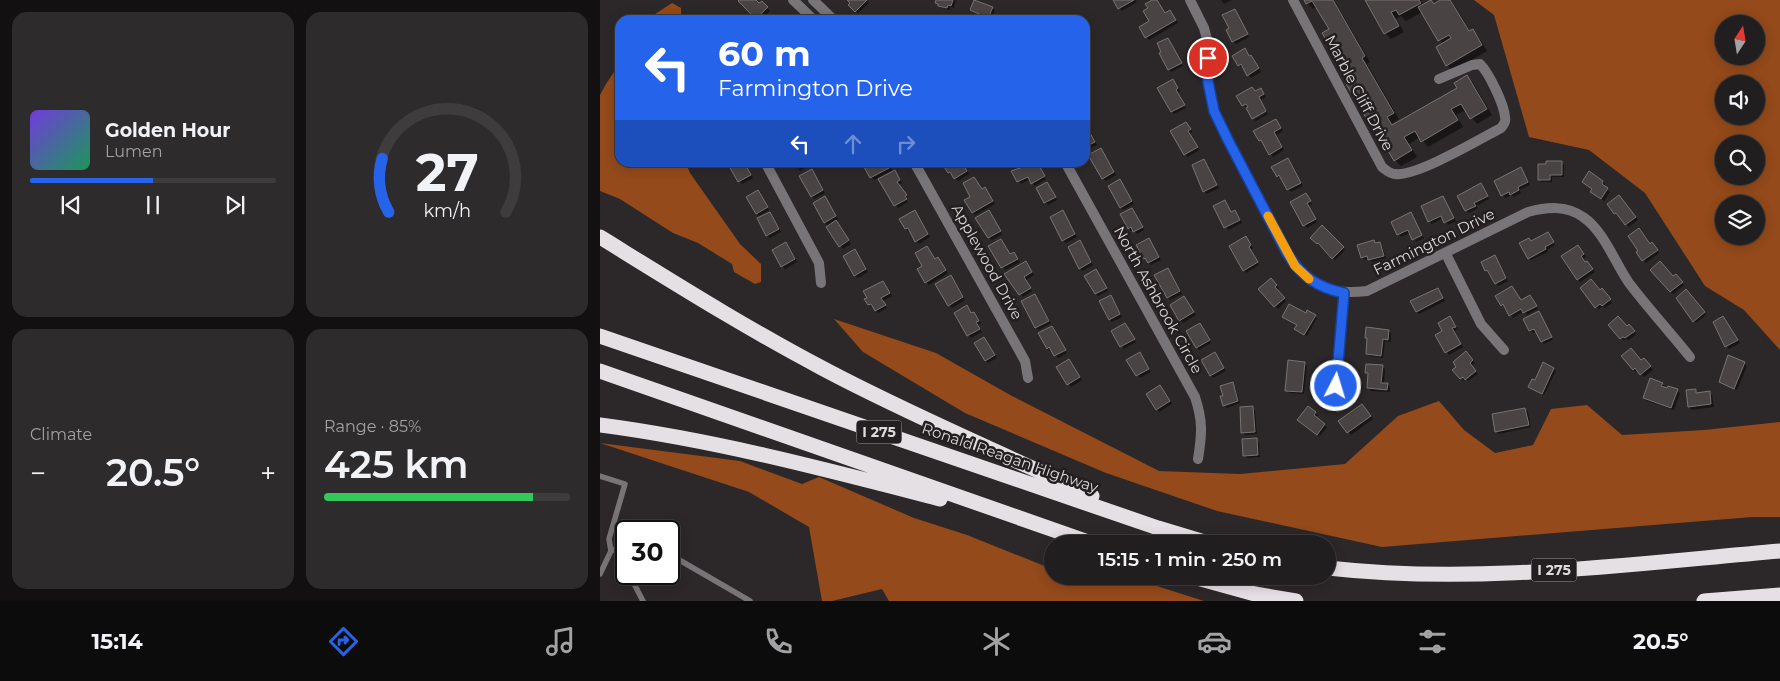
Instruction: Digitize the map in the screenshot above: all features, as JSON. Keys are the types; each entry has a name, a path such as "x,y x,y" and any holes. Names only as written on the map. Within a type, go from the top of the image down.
{"highway":[{"path":"600,237 751,329 822,368 931,423 1158,528"},
{"name":"Ronald Reagan Highway","path":"600,336 1181,535"},
{"name":"I 275","path":"600,371 1069,535"},
{"path":"600,425 676,436 770,455 1038,524"},
{"name":"I 275","path":"1336,569 1438,575 1495,574 1780,551"},
{"path":"1222,585 1255,594 1296,601"},
{"path":"1704,601 1780,595"}],"street":[{"path":"793,0 809,15"},
{"path":"814,0 829,15"},
{"name":"Farmington Drive","path":"1190,0 1204,28 1208,43 1208,82 1214,111 1232,149 1295,266 1311,281 1321,287 1344,293 1367,291 1446,254 1528,212 1553,207 1582,216 1597,230 1630,283 1690,357"},
{"name":"Marble Cliff Drive","path":"1293,0 1382,167 1390,172 1406,174 1420,169 1501,128 1505,123 1502,105 1485,69 1480,64 1472,65 1439,79"},
{"path":"768,167 819,263 821,283"},
{"name":"Applewood Drive","path":"917,167 1025,361 1028,378"},
{"name":"North Ashbrook Circle","path":"1068,167 1195,397 1201,414 1202,425 1198,459"},
{"path":"1446,254 1481,324 1504,350"},
{"path":"1336,386 1344,293"}],"lane":[{"path":"600,476 625,484 609,539 611,551 600,574"},
{"path":"611,551 615,549"},
{"path":"680,560 750,601"},
{"path":"635,585 643,601"}],"shaded area":[{"path":"1474,0 1780,0 1780,350 1744,310 1705,286 1645,193 1589,150 1529,137 1494,15"},
{"path":"672,3 681,8 681,15 654,15"},
{"path":"615,70 615,167 688,167 740,244 761,264 761,282 755,284 734,272 732,264 698,243 673,233 620,199 600,191 600,95"},
{"path":"834,319 936,353 1012,396 1159,471 1240,474 1345,464 1398,416 1439,401 1464,430 1495,453 1533,445 1551,409 1587,405 1622,435 1704,430 1780,422 1780,517 1752,517 1382,547 1336,537 1336,535 1327,535 1217,511 1106,473 965,413 863,352"},
{"path":"600,443 740,461 802,484 819,477 914,518 967,535 1044,566 1044,585 1154,585 1204,601 889,601 882,589 832,601 822,601 809,527 749,492"}],"building":[{"path":"756,0 759,3 762,1 768,7 760,15 752,15 738,1"},
{"path":"847,0 867,0 855,12 848,5 850,3"},
{"path":"936,0 953,0 951,6 948,5 947,8 938,6 935,3"},
{"path":"974,0 993,7 989,15 981,15 970,10"},
{"path":"1113,0 1134,0 1118,9"},
{"path":"1152,0 1157,0 1165,13 1170,10 1176,20 1145,38 1139,27 1149,21 1143,11 1148,8 1145,4"},
{"path":"1304,0 1333,0 1365,56 1362,58 1394,113 1387,117 1392,125 1457,88 1454,83 1467,75 1487,109 1470,119 1461,104 1451,109 1458,120 1421,142 1415,131 1404,137 1412,150 1394,161 1373,125 1376,123 1371,115 1366,118 1345,82 1355,76 1343,56 1337,59 1322,33 1329,29 1312,1 1306,4"},
{"path":"1365,0 1419,0 1421,3 1399,15 1396,10 1391,12 1399,26 1384,34"},
{"path":"1431,0 1434,4 1440,0 1450,0 1469,31 1473,29 1482,45 1446,66 1436,47 1451,38 1449,35 1438,41 1418,7"},
{"path":"1235,9 1248,34 1232,42 1226,30 1229,28 1222,15"},
{"path":"1168,38 1182,63 1168,70 1159,53 1161,52 1157,43"},
{"path":"1245,48 1259,68 1247,76 1241,64 1238,66 1232,56"},
{"path":"1173,79 1178,88 1176,90 1185,105 1171,112 1157,88"},
{"path":"1252,87 1255,91 1261,88 1264,94 1259,97 1266,111 1252,119 1246,104 1242,106 1236,96"},
{"path":"1276,119 1281,128 1274,132 1282,147 1269,155 1261,140 1259,141 1253,131"},
{"path":"1186,122 1191,129 1188,131 1198,147 1184,155 1170,131"},
{"path":"1090,133 1095,142 1090,144"},
{"path":"1101,148 1114,172 1102,179 1090,158 1090,154"},
{"path":"1288,158 1301,183 1287,190 1279,175 1277,177 1271,167"},
{"path":"1204,159 1217,185 1203,192 1192,165"},
{"path":"1546,161 1562,161 1562,175 1550,175 1550,180 1538,180 1538,164 1546,164"},
{"path":"730,167 747,167 751,175 738,182"},
{"path":"864,167 891,167 870,178"},
{"path":"944,167 965,167 967,171 954,179 950,172 948,173"},
{"path":"1023,167 1040,167 1045,176 1031,184 1028,177 1017,182 1011,171"},
{"path":"1521,167 1528,182 1518,187 1519,190 1510,195 1509,192 1501,196 1494,181"},
{"path":"812,169 823,190 811,197 799,176"},
{"path":"895,170 900,180 897,182 907,195 905,196 907,199 894,206 878,179"},
{"path":"1589,171 1603,181 1602,184 1608,188 1601,199 1590,192 1592,189 1582,182"},
{"path":"974,177 982,189 985,187 993,201 972,213 964,200 970,197 963,183"},
{"path":"1120,179 1132,201 1120,208 1108,186"},
{"path":"1047,182 1056,197 1044,203 1036,188"},
{"path":"1481,183 1488,196 1474,203 1476,206 1465,211 1457,196"},
{"path":"758,190 768,207 756,214 746,197"},
{"path":"1306,193 1311,201 1307,203 1316,219 1303,226 1290,202"},
{"path":"1619,195 1636,217 1625,225 1607,204"},
{"path":"825,196 836,216 824,223 813,203"},
{"path":"1443,196 1454,218 1444,223 1441,216 1428,222 1421,206"},
{"path":"1225,200 1231,212 1235,210 1240,220 1224,228 1213,206"},
{"path":"1132,208 1143,227 1133,232 1131,227 1128,229 1120,214"},
{"path":"915,210 928,234 915,242 908,228 905,229 899,219"},
{"path":"989,210 1001,231 988,238 975,218"},
{"path":"1063,210 1075,234 1062,241 1050,217"},
{"path":"770,212 779,229 766,236 757,218"},
{"path":"1411,212 1422,235 1412,240 1408,230 1397,235 1391,222"},
{"path":"836,220 849,240 839,247 826,227"},
{"path":"1322,225 1344,247 1332,259 1318,243 1310,238"},
{"path":"1639,228 1650,244 1652,242 1658,250 1642,261 1628,236"},
{"path":"1548,232 1554,242 1528,259 1519,243 1529,238 1531,241"},
{"path":"1246,236 1251,245 1249,247 1258,262 1243,271 1229,246"},
{"path":"1149,238 1159,257 1148,263 1136,245"},
{"path":"1001,239 1010,254 1014,252 1018,259 1001,268 988,246"},
{"path":"1080,240 1091,262 1079,269 1068,247"},
{"path":"1374,240 1375,243 1380,242 1384,256 1368,260 1367,256 1361,258 1357,245"},
{"path":"786,242 795,259 781,267 772,250"},
{"path":"1578,245 1584,254 1581,256 1593,269 1577,280 1561,256"},
{"path":"927,246 935,259 938,257 946,270 925,283 917,269 922,266 915,253"},
{"path":"855,249 866,269 854,276 843,256"},
{"path":"1495,255 1506,278 1495,284 1481,262"},
{"path":"1026,261 1032,272 1024,277 1031,288 1019,295 1004,274"},
{"path":"1660,261 1673,276 1676,274 1683,282 1670,292 1650,270"},
{"path":"1168,268 1180,291 1167,298 1154,275"},
{"path":"1096,269 1107,288 1095,294 1084,276"},
{"path":"951,275 963,297 948,306 935,284"},
{"path":"1271,278 1277,285 1275,287 1285,298 1274,307 1258,289"},
{"path":"1591,279 1611,299 1602,306 1600,304 1595,308 1580,288"},
{"path":"883,281 890,293 881,298 886,305 875,311 871,304 868,305 864,299 867,298 863,291"},
{"path":"1512,286 1521,300 1530,295 1537,306 1523,313 1521,309 1509,316 1503,304 1501,306 1495,296"},
{"path":"1438,288 1443,298 1416,312 1410,301"},
{"path":"1686,289 1705,312 1693,322 1676,298"},
{"path":"1035,294 1049,321 1035,328 1021,301"},
{"path":"1111,295 1120,314 1109,320 1099,301"},
{"path":"1184,296 1194,312 1179,321 1170,305"},
{"path":"1289,304 1306,313 1307,310 1316,315 1304,335 1294,329 1297,325 1282,317"},
{"path":"967,305 971,313 974,312 979,321 976,322 980,329 967,336 954,313"},
{"path":"1539,311 1552,337 1541,342 1534,329 1529,331 1523,319"},
{"path":"1450,316 1456,327 1452,328 1461,344 1445,353 1435,335 1442,331 1438,323"},
{"path":"1618,316 1627,326 1629,324 1635,331 1620,339 1608,325"},
{"path":"1723,316 1738,340 1725,347 1713,322"},
{"path":"1125,323 1135,339 1120,347 1111,331"},
{"path":"1200,323 1210,340 1196,348 1186,331"},
{"path":"1052,326 1066,350 1054,356 1049,347 1047,349 1038,333"},
{"path":"1366,327 1389,330 1388,340 1383,339 1381,356 1366,354"},
{"path":"984,337 995,355 985,361 974,343"},
{"path":"1631,348 1641,360 1644,358 1651,366 1640,375 1621,356"},
{"path":"1466,351 1473,360 1470,363 1476,371 1465,380 1463,377 1460,379 1452,370 1456,367 1453,362"},
{"path":"1140,352 1149,369 1136,376 1126,360"},
{"path":"1215,352 1224,368 1210,376 1201,360"},
{"path":"1728,355 1745,362 1734,389 1719,382"},
{"path":"1069,359 1080,377 1067,385 1056,367"},
{"path":"1288,360 1305,362 1302,392 1285,391"},
{"path":"1543,362 1554,368 1542,394 1528,387 1532,379 1535,380"},
{"path":"1366,364 1383,365 1381,383 1388,383 1387,390 1367,388 1368,373 1365,373"},
{"path":"1650,378 1663,383 1661,386 1678,389 1671,408 1643,398"},
{"path":"1233,382 1238,401 1223,406 1220,386"},
{"path":"1160,385 1170,401 1156,410 1146,394"},
{"path":"1696,389 1696,393 1710,391 1711,404 1688,407 1686,390"},
{"path":"1362,404 1371,416 1347,433 1338,421"},
{"path":"1253,406 1255,432 1241,433 1240,407"},
{"path":"1308,406 1316,412 1314,415 1325,424 1317,435 1297,420"},
{"path":"1525,408 1529,425 1495,432 1492,414"},
{"path":"1257,438 1258,455 1243,456 1242,439"}],"slow traffic":[{"path":"1268,216 1295,266 1309,279"}],"route":[{"path":"1208,58 1209,92 1214,111 1287,253 1295,266 1311,281 1321,287 1344,293 1336,386"}]}
